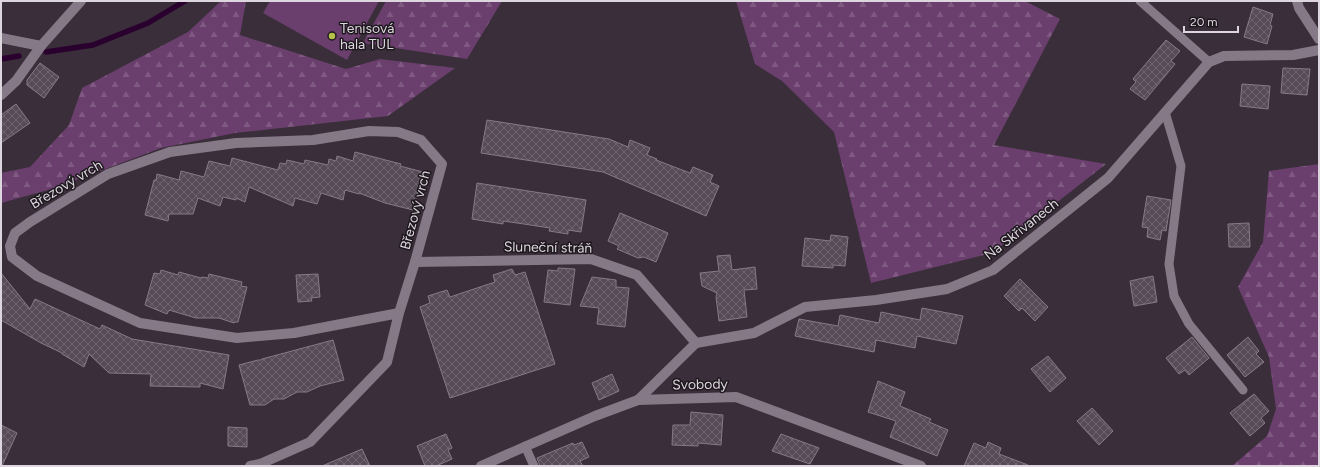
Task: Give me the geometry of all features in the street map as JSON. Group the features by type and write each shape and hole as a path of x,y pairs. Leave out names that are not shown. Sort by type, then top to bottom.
{"street":[{"path":"1,95 16,81 41,46 81,1"},
{"path":"1296,1 1319,39"},
{"path":"1,38 41,46"},
{"path":"1209,62 1224,56 1293,55 1319,50"},
{"name":"Na Skřivanech","path":"696,343 754,333 805,307 876,300 947,289 993,270 1108,178 1209,62"},
{"name":"Březový vrch","path":"250,466 260,464 310,442 387,362 399,313 415,262 442,164 421,140 398,132 369,131 313,140 236,143 170,152 108,174 30,222 15,233 10,246 12,257 37,276 140,323 237,338 294,333 399,313"},
{"name":"Sluneční stráň","path":"415,262 591,259 637,276 696,343"},
{"path":"638,400 696,343"},
{"name":"Svobody","path":"481,466 527,450 595,416 638,400 736,397 900,463 920,466"}],"lane":[{"path":"1140,1 1209,62"},
{"path":"1165,112 1180,166 1169,264 1174,296 1189,324 1243,390"},
{"path":"527,450 530,465"}],"green space":[{"path":"221,1 246,1 240,35 346,69 380,59 455,68 388,116 235,133 161,148 55,188 1,203 1,173 30,167 69,125 82,88 188,32"},
{"name":"Tenisová hala TUL","path":"270,1 379,1 347,60 263,13"},
{"path":"386,1 502,1 467,59 363,43"},
{"path":"736,1 1025,1 1060,19 994,145 1106,164 992,253 871,283 834,132 782,81 755,64"},
{"path":"1319,164 1319,466 1232,466 1267,436 1276,409 1269,357 1238,287 1263,242 1269,171"}],"building":[{"path":"1253,7 1273,14 1270,25 1272,26 1267,44 1244,37"},
{"path":"1166,40 1180,51 1171,61 1175,64 1145,100 1130,89 1136,82 1133,79"},
{"path":"40,63 59,77 44,98 27,85 27,80"},
{"path":"1283,68 1310,69 1307,95 1281,93"},
{"path":"1242,84 1270,86 1268,109 1240,106"},
{"path":"16,104 30,123 1,143 1,115"},
{"path":"487,120 609,139 628,147 630,140 650,148 647,155 657,159 656,160 690,173 693,167 713,175 710,182 719,186 706,216 603,172 481,153"},
{"path":"355,152 401,164 400,166 423,172 413,210 345,190 343,200 321,193 317,204 295,198 293,206 249,187 245,202 236,198 236,200 223,197 220,206 198,198 193,214 169,214 168,221 145,215 157,174 179,180 181,171 204,177 209,161 230,166 232,158 278,170 280,163 286,164 287,160 304,164 305,160 328,165 329,159 336,161 337,156 353,161"},
{"path":"477,183 586,200 581,232 568,230 568,234 549,231 550,228 503,221 503,224 472,219"},
{"path":"1147,196 1171,200 1166,231 1162,230 1160,240 1147,237 1148,228 1142,227"},
{"path":"620,213 668,233 656,262 644,257 638,258 617,249 619,246 608,241"},
{"path":"1249,223 1250,247 1229,247 1228,224"},
{"path":"831,235 848,237 845,266 833,265 833,268 802,266 805,238 830,241"},
{"path":"730,255 732,270 755,267 757,289 744,290 747,317 719,321 716,297 717,293 702,286 700,273 719,271 717,256"},
{"path":"558,268 575,269 570,305 544,302 548,270 558,271"},
{"path":"512,269 515,275 525,272 555,364 450,398 420,307 430,303 428,296 447,290 450,297 495,282 493,275"},
{"path":"161,270 178,275 179,272 201,278 208,278 209,274 242,282 241,286 247,287 238,322 234,323 219,318 196,318 169,310 167,314 145,305 154,273 160,274"},
{"path":"1,273 30,309 35,299 100,329 102,325 132,339 229,355 223,389 200,383 200,387 150,386 151,374 109,373 89,354 84,367 62,353 1,320"},
{"path":"318,274 320,297 311,298 312,301 298,302 296,275"},
{"path":"1153,276 1157,302 1134,306 1130,281"},
{"path":"592,277 616,280 616,287 629,288 625,327 597,324 599,308 580,306"},
{"path":"1020,279 1048,307 1035,321 1022,308 1019,311 1004,296"},
{"path":"922,308 963,316 956,344 917,336 915,348 876,340 874,352 795,336 799,319 838,326 840,315 879,323 881,312 920,320"},
{"path":"1192,337 1209,358 1189,375 1185,370 1179,374 1166,358"},
{"path":"1248,337 1259,351 1256,354 1264,362 1245,377 1227,355"},
{"path":"333,340 344,380 320,386 307,392 297,392 284,399 274,399 265,405 250,405 239,365"},
{"path":"1048,356 1066,378 1050,392 1031,369"},
{"path":"612,374 619,391 599,400 592,383"},
{"path":"878,381 905,392 900,406 931,419 929,422 948,430 937,456 890,437 896,421 868,412"},
{"path":"1254,394 1269,411 1261,418 1265,423 1250,436 1230,413"},
{"path":"1092,408 1113,431 1099,445 1077,421"},
{"path":"691,412 723,415 721,445 698,443 698,446 672,445 673,425 690,425"},
{"path":"1,425 17,433 2,466 1,466"},
{"path":"228,427 247,428 247,447 228,446"},
{"path":"446,434 452,448 448,450 452,459 436,466 425,466 417,446"},
{"path":"781,434 819,448 810,464 772,451"},
{"path":"582,442 589,457 580,461 583,466 540,466 537,458 573,443 574,445"},
{"path":"988,442 1001,448 999,454 1028,466 964,466 974,443 986,448"},
{"path":"362,449 370,466 322,466"}],"waterway":[{"path":"46,52 93,45 148,23 185,1"},
{"path":"1,59 19,56"}],"place":[{"name":"Tenisová hala TUL","path":"332,36"}]}
